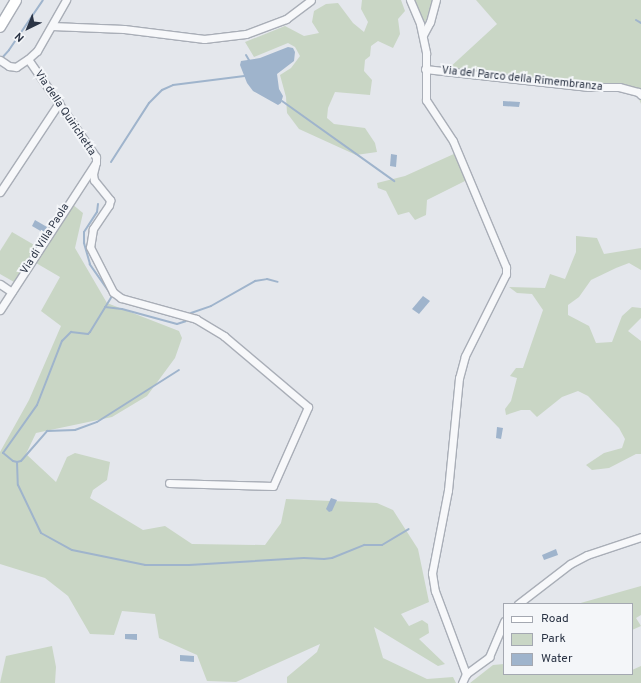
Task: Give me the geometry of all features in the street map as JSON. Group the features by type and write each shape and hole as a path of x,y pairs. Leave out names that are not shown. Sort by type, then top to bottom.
{"main road":[{"path":"0,20 14,4"},
{"path":"0,26 14,4"}],"street":[{"path":"0,60 9,66 16,67 37,51 66,0"},
{"path":"52,26 124,29 204,40 246,34 286,19 311,0"},
{"name":"Via del Parco della Rimembranza","path":"410,0 423,36 426,53 426,100 453,141 506,267 506,274 465,356 459,378 448,490 432,573 435,591 466,674"},
{"path":"423,36 430,22 436,0"},
{"name":"Via della Quirichetta","path":"28,59 96,157 96,162 79,186"},
{"name":"Via del Parco della Rimembranza","path":"425,69 589,87 619,87 638,92 641,95"},
{"path":"0,192 59,103"},
{"path":"96,162 93,174 94,180 110,200 109,206 92,229 90,247 113,292 121,298 196,319 224,336 308,407 273,486 169,483"},
{"name":"Via di Villa Paola","path":"0,310 79,186"},
{"path":"0,284 12,292"},
{"path":"519,603 570,564 587,555 641,537"},
{"path":"462,683 466,674 489,657 503,623"}],"green space":[{"path":"362,0 401,0 405,11 398,19 400,34 393,48 378,41 371,46 370,56 365,60 364,71 372,80 370,95 335,92 328,108 327,118 334,124 365,128 375,143 377,152 356,155 299,129 287,113 286,97 280,75 291,68 300,56 295,47 288,43 254,57 245,42 285,26 304,36 319,33 312,22 314,11 326,4 338,3 353,23 364,32 368,22 361,9"},
{"path":"412,0 432,0 426,21 421,20"},
{"path":"476,0 641,0 641,104 637,94 624,90 447,70 497,24"},
{"path":"456,153 467,180 427,200 426,215 415,220 409,212 398,215 386,191 378,188 377,183 405,176"},
{"path":"72,204 83,213 75,248 107,303 179,331 182,338 175,358 147,396 112,417 36,433 26,454 56,482 67,457 75,453 110,462 107,480 93,490 90,498 143,530 165,526 192,544 265,545 281,523 286,499 377,503 393,510 418,549 429,602 401,614 409,626 422,620 428,624 429,633 419,639 445,664 438,666 374,627 383,658 427,679 453,677 456,683 287,683 287,677 317,652 320,644 236,682 207,681 197,655 159,638 155,614 122,611 114,635 90,634 68,596 45,578 0,564 0,452 29,400 61,326 41,311 60,277 36,263"},
{"path":"12,232 36,246 14,282 0,274 0,251"},
{"path":"576,236 597,238 604,254 641,248 641,270 629,263 616,268 591,280 579,297 568,305 568,315 589,326 596,343 612,342 622,316 632,307 641,308 641,318 628,331 641,341 641,454 636,454 609,468 592,470 586,465 604,453 622,448 625,439 619,428 588,396 578,391 562,397 537,417 530,410 521,410 506,415 505,409 511,401 517,378 510,376 516,368 523,368 543,310 532,294 517,293 509,287 545,288 550,274 565,279 576,252"},
{"path":"641,586 641,615 636,618 641,626 633,630 633,603 581,603"},
{"path":"52,646 56,667 55,683 0,683 6,656"},
{"path":"503,664 503,675 633,675 633,670 641,666 641,683 470,683 493,665"}],"water":[{"path":"288,47 293,48 295,52 294,61 277,74 279,89 283,96 281,103 278,105 253,91 247,83 240,65 241,61 260,58"},
{"path":"503,101 520,102 519,107 503,106"},
{"path":"391,154 397,155 396,167 390,166"},
{"path":"35,220 47,227 44,233 32,226"},
{"path":"423,296 430,301 419,314 412,309"},
{"path":"497,427 503,428 501,439 496,438"},
{"path":"331,498 337,500 332,511 329,512 326,509"},
{"path":"556,549 558,555 544,560 542,555"},
{"path":"125,634 137,634 137,640 125,639"},
{"path":"180,655 194,656 194,662 180,661"}],"waterway":[{"path":"1,59 9,50 43,0"},
{"path":"636,20 641,23"},
{"path":"246,55 249,60"},
{"path":"111,162 149,103 162,90 173,85 244,76"},
{"path":"282,101 394,181"},
{"path":"17,462 13,461 3,453 37,405 62,341 71,332 88,334 112,296 90,264 84,243 84,232 97,212 98,204"},
{"path":"191,313 211,306 255,281 267,279 278,282"},
{"path":"105,307 122,309 177,324 186,321"},
{"path":"17,462 21,461 47,431 75,430 97,422 179,370"},
{"path":"17,462 18,485 41,533 72,550 145,565 189,565 304,558 332,558 364,545 382,545 409,529"}]}
